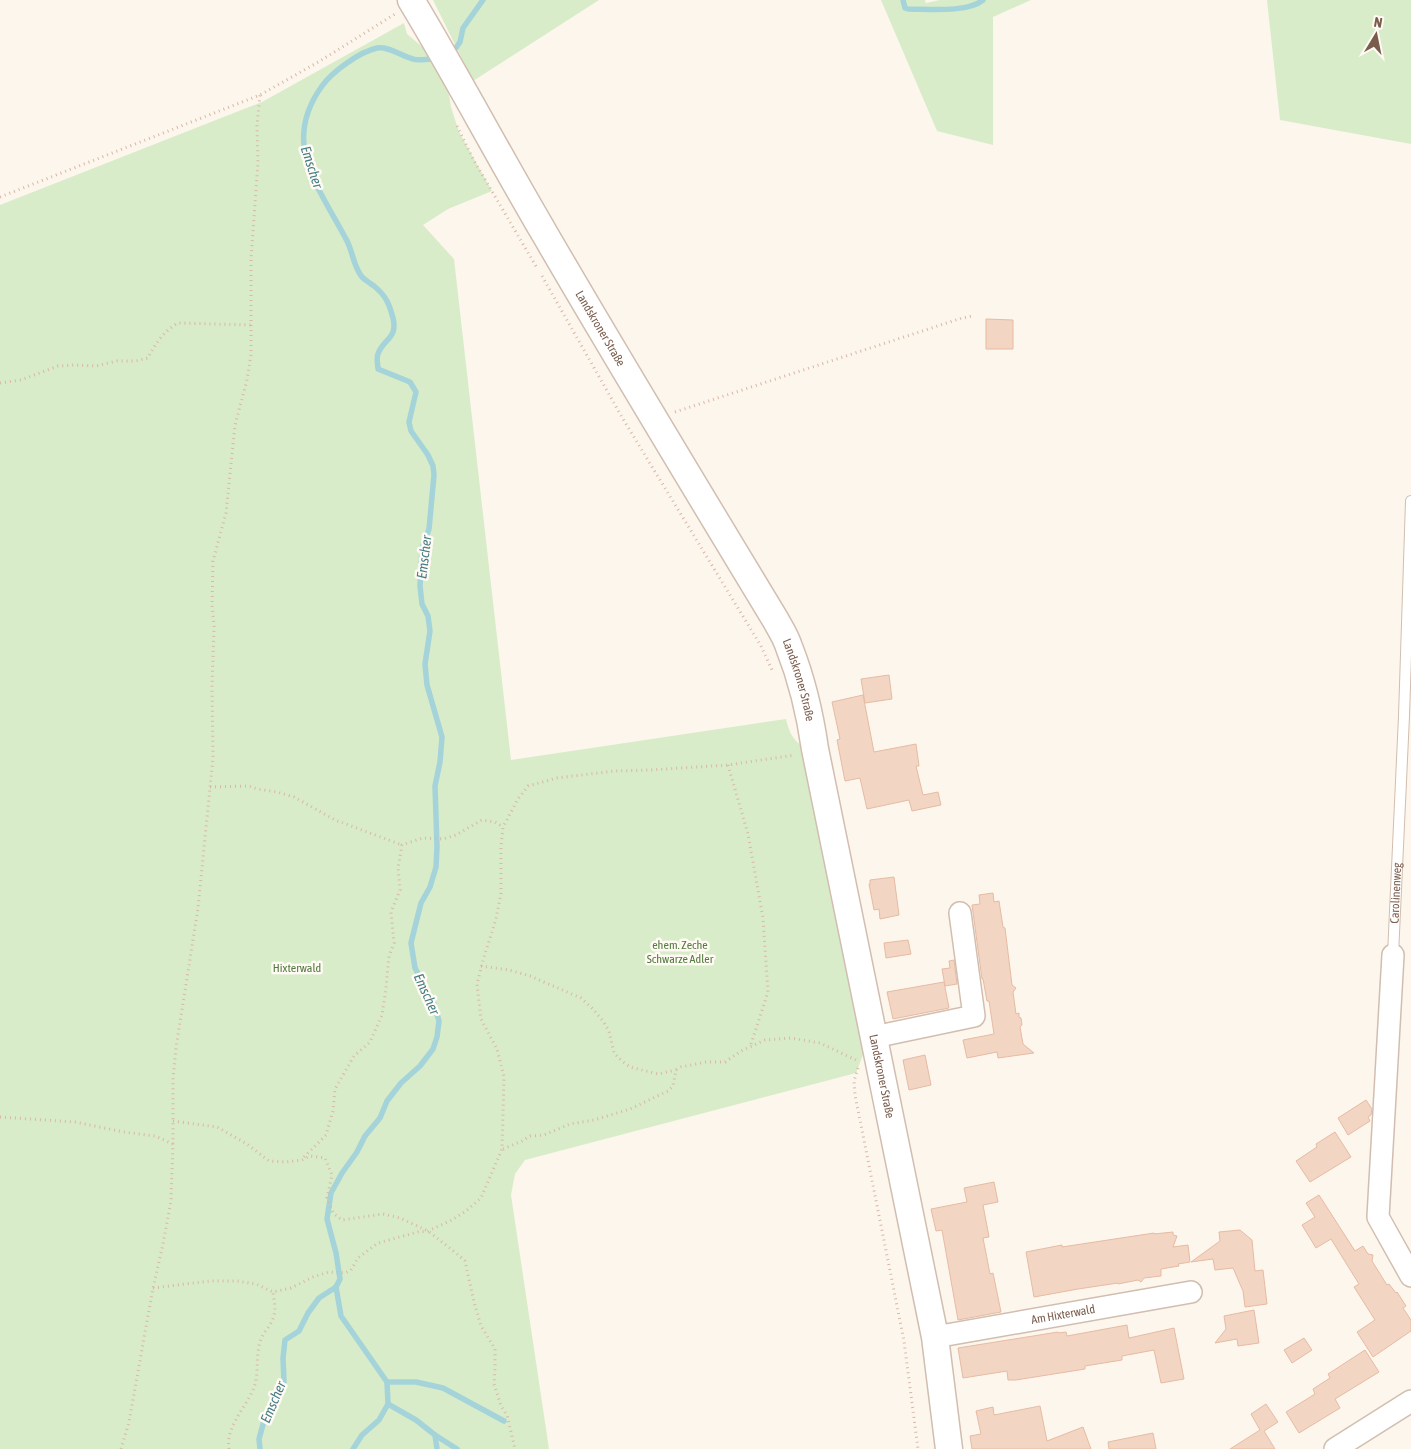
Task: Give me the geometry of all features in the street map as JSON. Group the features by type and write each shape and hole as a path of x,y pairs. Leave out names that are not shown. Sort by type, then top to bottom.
{"street":[{"name":"Landskroner Straße","path":"412,1 545,235 789,645 806,701 871,1052 935,1337 949,1449"},
{"path":"871,1052 974,1016 960,913"},
{"name":"Carolinenweg","path":"1393,955 1378,1217 1411,1276"},
{"name":"Am Hixterwald","path":"935,1337 1191,1292"},
{"path":"1335,1449 1411,1401"}],"lane":[{"name":"Carolinenweg","path":"1393,955 1404,716 1411,501"}],"path":[{"path":"0,197 260,95 378,26 412,1"},
{"path":"121,1449 129,1422 171,1201 173,1078 198,908 213,758 213,561 226,513 235,425 247,380 251,355 251,259 258,163 257,125 260,95"},
{"path":"456,124 473,159 614,404 761,646 773,672"},
{"path":"654,419 972,316"},
{"path":"0,383 21,380 58,366 96,366 117,361 136,361 148,358 155,345 178,323 251,325"},
{"path":"153,1288 210,1281 237,1281 256,1284 273,1292 291,1288 312,1277 329,1272 344,1273 350,1270 358,1258 378,1243 428,1231 452,1220 481,1198 502,1149 504,1077 496,1048 481,1020 478,984 496,919 501,893 503,827 518,799 528,786 557,778 614,770 650,770 728,765 804,754 815,749"},
{"path":"728,765 748,834 764,918 768,992 750,1047"},
{"path":"210,787 249,786 294,797 335,820 402,845 424,838 442,839 456,835 482,820 495,822 503,827"},
{"path":"302,1160 326,1135 334,1111 335,1089 354,1056 370,1042 382,1015 389,956 394,943 391,912 400,890 398,868 402,845"},
{"path":"482,966 509,970 530,976 581,998 594,1009 610,1031 614,1053 622,1061 630,1067 658,1074 706,1062 724,1062 741,1051 766,1040 791,1038 820,1043 854,1060 871,1052"},
{"path":"871,1052 854,1081 855,1095 904,1341 918,1449"},
{"path":"502,1149 522,1142 530,1136 544,1135 570,1124 594,1120 630,1109 668,1091 673,1086 676,1070"},
{"path":"0,1117 75,1122 154,1136 173,1144"},
{"path":"173,1121 217,1127 248,1144 269,1161 302,1160 310,1156 326,1158 332,1175 327,1198 333,1213 342,1220 383,1214 400,1218 428,1231 465,1261 480,1326 494,1349 494,1384 501,1406 507,1415 515,1449"},
{"path":"229,1449 229,1437 244,1404 253,1392 257,1379 257,1352 260,1341 265,1329 272,1323 275,1313 273,1292"}],"green space":[{"path":"433,0 599,0 473,81"},
{"path":"881,0 925,0 926,3 940,0 1031,0 993,17 993,145 937,131"},
{"path":"1267,0 1411,0 1411,144 1280,120"},
{"name":"Hixterwald","path":"404,23 407,34 426,50 448,89 451,107 459,132 492,191 448,209 423,225 454,259 511,760 786,719 791,734 802,746 864,1052 856,1073 525,1160 515,1174 511,1195 549,1449 0,1449 0,205 262,102"}],"building":[{"path":"986,319 1013,320 1013,349 986,349"},
{"path":"889,675 892,699 865,703 861,679"},
{"path":"863,695 874,752 916,744 919,766 916,766 923,795 938,792 941,805 912,811 909,800 867,809 860,778 845,781 837,740 840,739 832,702"},
{"path":"894,877 899,915 880,919 879,909 874,910 869,884 870,880"},
{"path":"993,893 994,902 999,901 1003,927 1005,928 1012,985 1016,988 1013,992 1016,1014 1019,1013 1021,1018 1022,1025 1020,1027 1023,1044 1034,1053 998,1058 997,1052 967,1058 963,1040 994,1034 989,1001 987,1001 982,979 972,905 980,904 979,895"},
{"path":"908,940 911,954 886,958 884,943"},
{"path":"954,960 957,984 945,986 942,969 950,968 949,961"},
{"path":"944,982 949,1008 893,1019 887,992"},
{"path":"925,1055 931,1085 909,1090 903,1060"},
{"path":"1366,1100 1372,1109 1371,1115 1368,1117 1370,1121 1348,1135 1338,1118"},
{"path":"1335,1132 1351,1157 1310,1182 1296,1161 1317,1147 1316,1144"},
{"path":"994,1182 998,1202 983,1205 989,1237 983,1238 990,1274 993,1273 1001,1312 958,1320 942,1230 936,1231 931,1209 967,1202 964,1188"},
{"path":"1319,1195 1355,1251 1363,1246 1368,1254 1373,1255 1372,1261 1387,1285 1389,1284 1397,1292 1406,1306 1403,1308 1411,1320 1411,1331 1373,1357 1357,1332 1375,1320 1354,1287 1359,1284 1331,1239 1316,1248 1302,1225 1315,1217 1306,1203"},
{"path":"1240,1230 1252,1240 1255,1271 1263,1270 1267,1304 1245,1307 1243,1291 1233,1268 1215,1270 1213,1259 1191,1262 1220,1241 1219,1232"},
{"path":"1173,1232 1173,1235 1177,1236 1173,1247 1188,1245 1190,1262 1161,1269 1161,1276 1144,1278 1141,1282 1138,1280 1034,1297 1026,1252 1062,1245 1062,1247 1154,1233"},
{"path":"1254,1310 1259,1343 1238,1346 1237,1339 1215,1343 1226,1329 1224,1316"},
{"path":"1127,1325 1129,1338 1174,1328 1184,1379 1161,1383 1154,1350 1122,1356 1122,1360 1085,1366 1085,1369 1016,1380 1008,1380 1007,1371 963,1378 958,1348 1058,1332 1066,1332 1067,1336"},
{"path":"1304,1338 1312,1350 1292,1363 1284,1350"},
{"path":"1365,1350 1379,1372 1335,1399 1340,1408 1299,1433 1286,1412 1315,1394 1313,1389 1330,1378 1328,1374"},
{"path":"1266,1404 1278,1422 1264,1431 1275,1449 1230,1449 1260,1430 1251,1414"},
{"path":"1040,1406 1047,1441 1083,1427 1091,1449 972,1449 970,1436 981,1434 976,1411 993,1407 994,1415"},
{"path":"1153,1433 1156,1449 1109,1449 1108,1442"}],"waterway":[{"name":"Emscher","path":"455,49 460,42 463,28 483,0"},
{"name":"Emscher","path":"903,0 905,8 908,9 937,10 958,9 983,0"},
{"name":"Emscher","path":"353,1449 362,1435 379,1420 388,1404 387,1382 341,1316 336,1287 340,1279 336,1253 327,1219 331,1193 365,1136 380,1118 387,1101 401,1083 420,1066 433,1049 439,1021 434,1004 415,968 411,943 421,903 430,887 436,867 437,847 435,786 440,762 442,737 427,685 425,664 430,631 428,616 422,604 420,586 422,548 429,529 434,475 433,466 428,455 411,431 409,422 416,392 410,382 378,369 378,354 392,335 394,325 390,308 381,293 359,273 348,244 315,183 308,165 304,146 304,127 310,107 322,86 339,69 354,58 370,50 382,48 415,60 431,59"},
{"name":"Emscher","path":"260,1449 259,1439 265,1417 284,1382 283,1358 285,1340 299,1331 308,1313 319,1298 336,1287"},
{"path":"387,1382 416,1382 443,1388 504,1421"},
{"path":"388,1404 416,1420 435,1435 437,1449"},
{"path":"435,1435 457,1449"}],"park label":[{"name":"ehem. Zeche Schwarze Adler","path":"680,952"}]}
